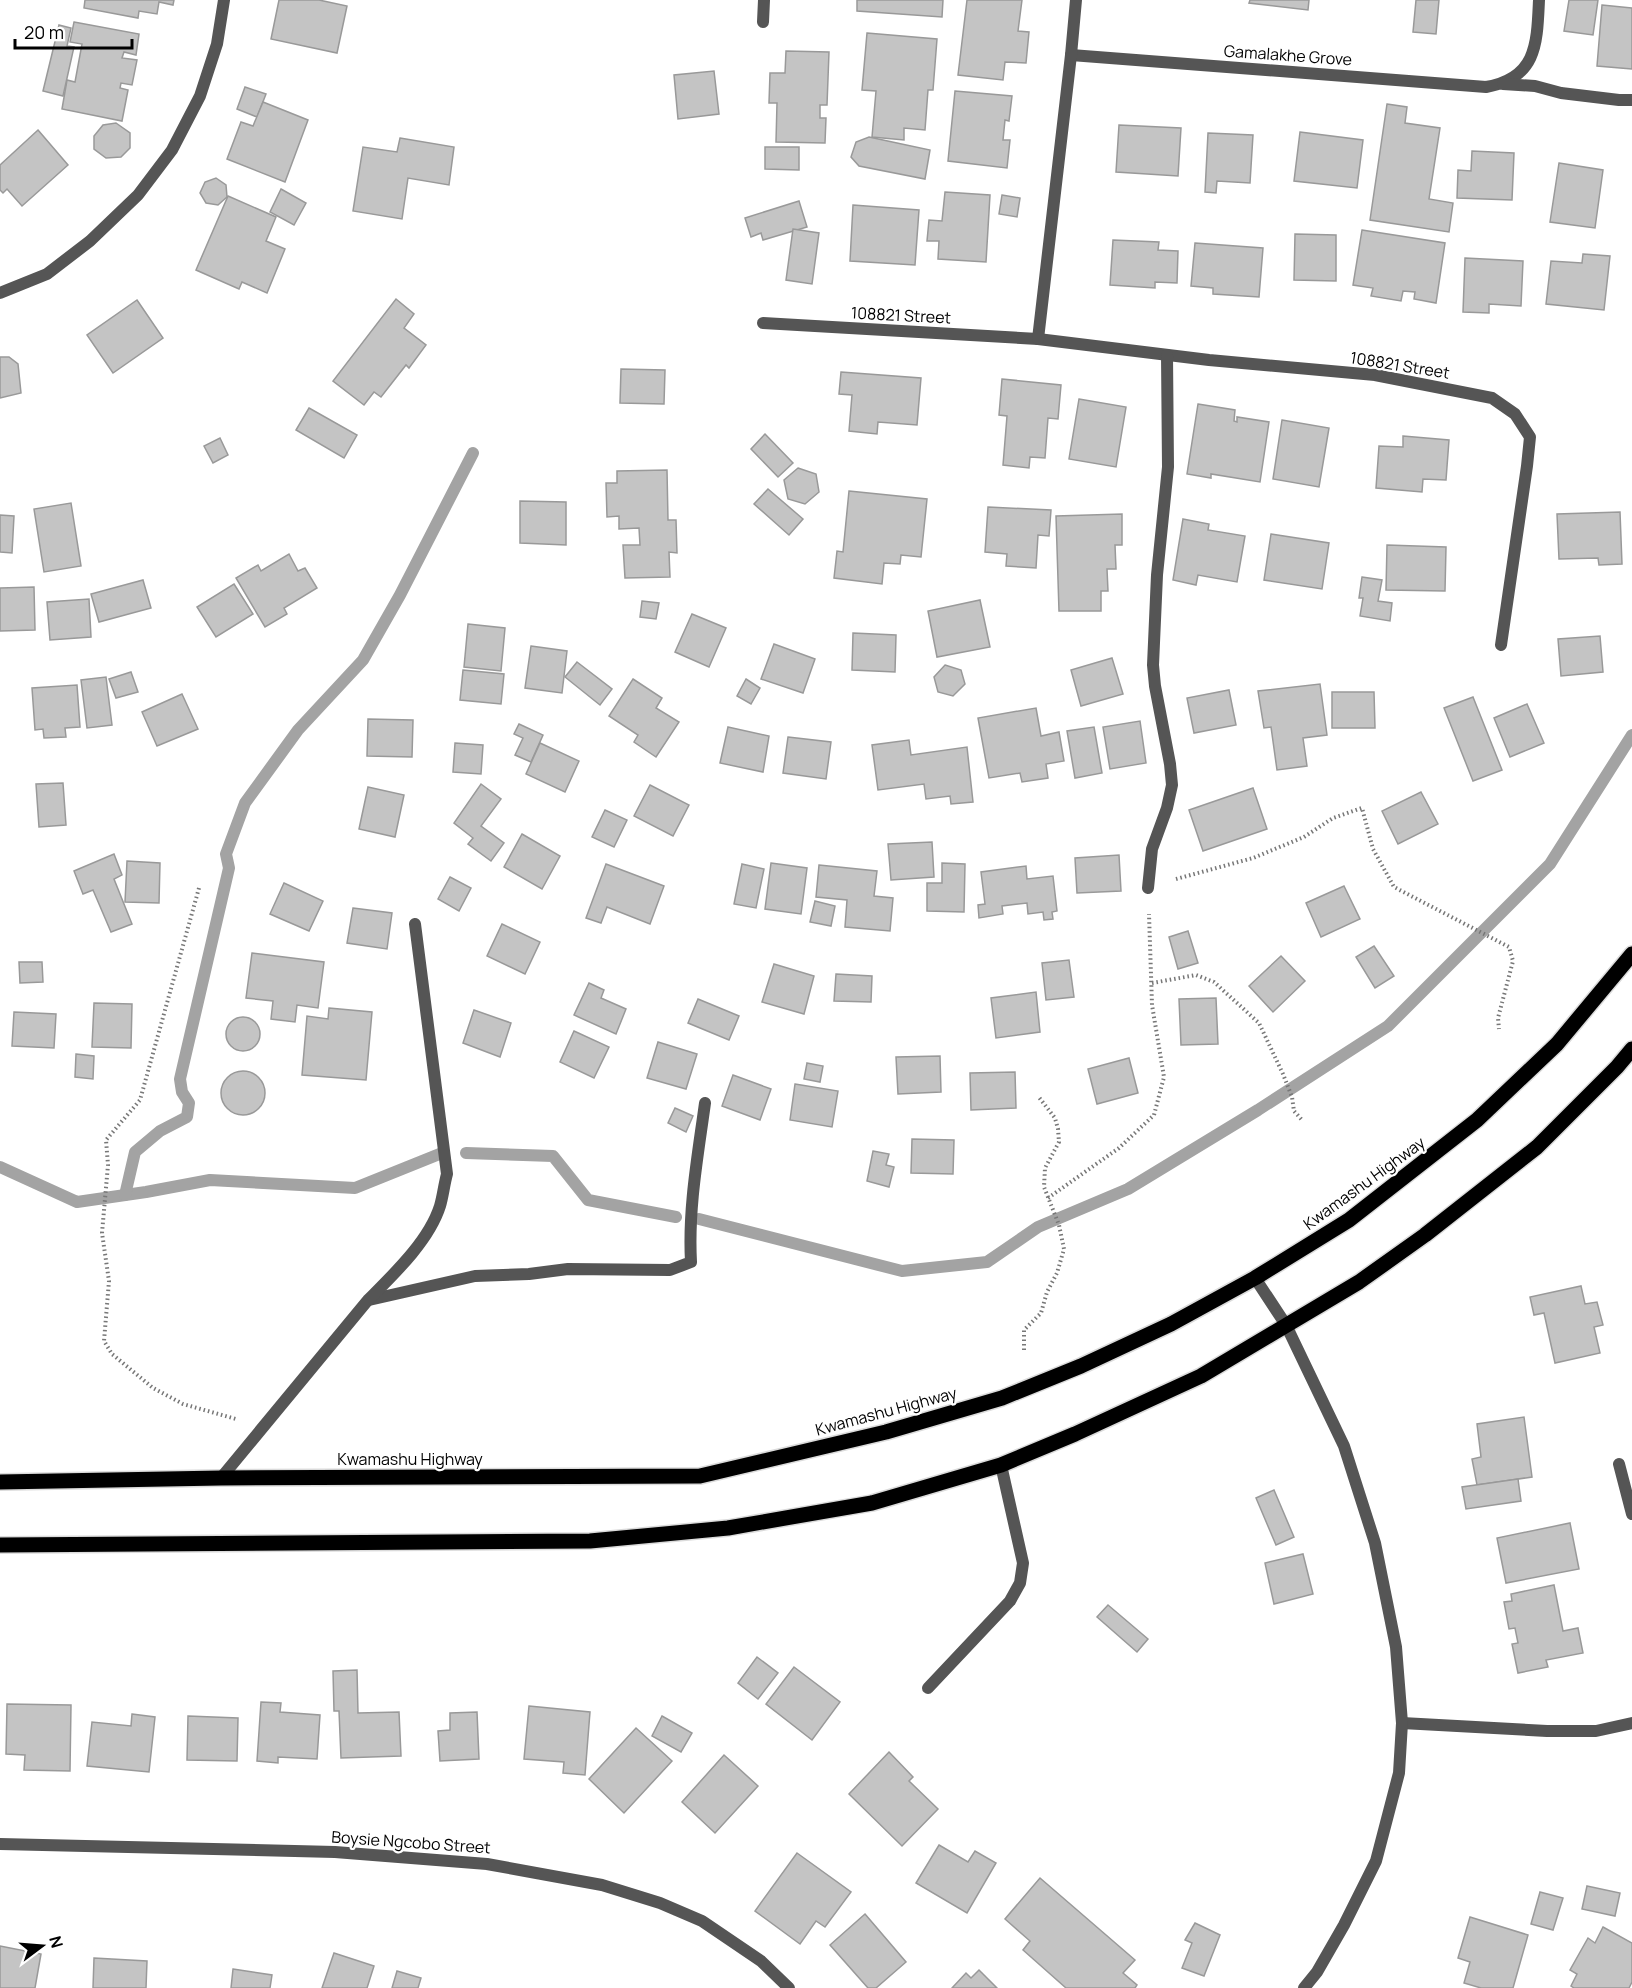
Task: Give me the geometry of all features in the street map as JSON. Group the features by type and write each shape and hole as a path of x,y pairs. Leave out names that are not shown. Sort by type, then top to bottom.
{"main road":[{"name":"Kwamashu Highway","path":"0,1482 221,1478 700,1476 886,1432 1002,1398 1081,1366 1171,1324 1255,1278 1348,1220 1477,1119 1557,1044 1632,954"},
{"path":"0,1545 590,1541 728,1528 872,1503 1001,1466 1202,1376 1359,1282 1537,1147 1632,1049"}],"street":[{"path":"0,293 47,274 90,241 138,195 172,150 200,96 217,44 224,0"},
{"path":"763,22 764,0"},
{"path":"1038,339 1076,0"},
{"path":"1502,84 1516,77 1525,68 1533,52 1538,27 1539,0"},
{"name":"Gamalakhe Grove","path":"1071,55 1486,87 1502,84 1535,86 1561,93 1632,100"},
{"name":"108821 Street","path":"763,323 1038,339 1167,355 1375,375 1492,398 1515,414 1530,437 1501,645"},
{"path":"1148,888 1152,849 1167,808 1172,785 1153,665 1157,575 1168,467 1167,355"},
{"path":"221,1478 368,1300 424,1238 440,1208 447,1174 415,924"},
{"path":"368,1300 475,1276 529,1274 568,1269 670,1269 691,1262 692,1199 705,1103"},
{"path":"1255,1278 1286,1325 1344,1446 1375,1543 1396,1647 1402,1723 1399,1773 1376,1861 1344,1925 1317,1972 1304,1988"},
{"path":"1619,1464 1632,1514"},
{"path":"928,1688 1010,1601 1020,1583 1023,1563 1001,1466"},
{"path":"1402,1723 1547,1731 1596,1731 1632,1723"},
{"name":"Boysie Ngcobo Street","path":"0,1844 335,1852 487,1863 603,1886 660,1903 702,1921 761,1961 789,1988"}],"path":[{"path":"1048,1198 1119,1148 1154,1115 1164,1077 1152,1005 1148,888 1253,858 1304,837 1333,818 1362,808 1373,849 1394,887 1509,947 1513,961 1498,1018 1499,1029"},
{"path":"199,888 140,1100 106,1140 108,1164 102,1233 109,1281 104,1341 112,1354 153,1388 183,1404 234,1419 269,1420"},
{"path":"1152,983 1196,975 1214,982 1259,1023 1283,1074 1292,1097 1294,1111 1302,1120"},
{"path":"1024,1350 1024,1330 1041,1313 1047,1292 1058,1273 1064,1249 1059,1225 1044,1188 1045,1168 1059,1142 1058,1129 1055,1118 1038,1096"}],"building":[{"path":"85,0 174,0 173,5 159,2 157,14 139,11 138,18 84,8"},
{"path":"279,0 319,0 347,6 337,53 271,39"},
{"path":"857,0 943,0 942,17 857,11"},
{"path":"967,0 1022,0 1018,31 1029,32 1026,63 1005,62 1003,80 958,75"},
{"path":"1250,0 1309,0 1308,10 1249,3"},
{"path":"1416,0 1439,0 1436,34 1413,32"},
{"path":"1569,0 1598,0 1593,35 1564,31"},
{"path":"1602,5 1632,8 1632,69 1597,66"},
{"path":"74,22 139,34 136,55 124,52 122,58 137,60 132,85 121,83 120,88 128,90 122,121 62,109 67,80 75,82 82,44 70,42"},
{"path":"59,25 71,28 67,46 74,47 63,96 43,91"},
{"path":"867,33 937,39 933,90 928,90 925,130 904,128 904,140 872,137 876,91 862,90"},
{"path":"786,51 829,52 827,105 820,105 820,118 826,118 825,143 776,142 777,103 769,103 770,73 785,73"},
{"path":"714,71 719,114 678,119 674,75"},
{"path":"245,87 266,94 257,117 237,109"},
{"path":"955,91 1012,96 1009,121 1005,120 1003,140 1010,140 1007,168 948,161"},
{"path":"263,102 308,120 285,182 227,159 241,122 253,126"},
{"path":"1387,104 1407,107 1405,123 1440,128 1429,199 1453,203 1449,232 1370,220"},
{"path":"116,123 130,133 130,148 121,157 106,158 94,149 94,136 103,125"},
{"path":"1119,125 1181,128 1178,176 1116,172"},
{"path":"38,130 68,165 22,206 7,189 3,193 0,190 0,165"},
{"path":"1300,132 1363,140 1357,188 1294,181"},
{"path":"1208,133 1253,135 1250,183 1217,181 1216,193 1205,192"},
{"path":"869,137 930,150 925,179 859,166 851,157 856,142"},
{"path":"400,138 454,147 449,185 408,178 402,219 353,211 363,147 397,152"},
{"path":"765,147 799,147 799,170 765,169"},
{"path":"1472,151 1514,153 1512,200 1457,198 1458,170 1471,171"},
{"path":"1559,163 1603,170 1595,228 1550,222"},
{"path":"216,178 226,185 227,197 218,205 206,203 200,193 205,182"},
{"path":"281,189 306,203 294,225 270,212"},
{"path":"945,192 990,195 986,262 938,259 939,241 927,241 929,220 942,221"},
{"path":"1002,195 1020,198 1017,217 999,214"},
{"path":"228,196 276,217 266,241 285,249 267,293 242,282 239,289 196,270"},
{"path":"799,201 807,227 763,240 761,233 751,237 745,218"},
{"path":"853,205 919,210 915,265 850,261"},
{"path":"793,229 819,233 812,284 786,280"},
{"path":"1362,230 1445,243 1436,303 1414,299 1415,292 1403,291 1401,301 1371,296 1373,288 1353,285"},
{"path":"1295,234 1336,235 1336,281 1294,280"},
{"path":"1113,240 1159,242 1158,250 1178,251 1177,283 1155,282 1155,288 1110,285"},
{"path":"1195,243 1263,248 1259,297 1213,294 1213,288 1191,286"},
{"path":"1583,254 1610,256 1604,310 1546,304 1551,261 1582,263"},
{"path":"1465,258 1523,261 1521,306 1489,304 1489,313 1463,312"},
{"path":"396,299 414,314 404,328 426,345 409,368 406,365 381,397 374,392 364,405 333,381"},
{"path":"137,300 163,338 113,373 87,335"},
{"path":"0,357 9,357 18,364 21,393 0,398"},
{"path":"621,369 665,370 664,404 620,403"},
{"path":"841,372 921,378 917,425 878,422 877,434 849,431 852,395 839,394"},
{"path":"1002,379 1061,385 1058,419 1048,418 1045,458 1030,457 1029,468 1003,465 1007,416 999,415"},
{"path":"1079,399 1126,407 1116,467 1069,459"},
{"path":"1198,404 1235,410 1234,421 1237,422 1237,417 1269,422 1260,482 1211,474 1211,478 1187,474"},
{"path":"309,408 357,435 344,458 296,430"},
{"path":"1282,420 1329,428 1319,487 1273,479"},
{"path":"765,434 793,463 778,477 751,449"},
{"path":"1403,436 1449,440 1446,480 1423,479 1422,492 1376,488 1379,446 1403,447"},
{"path":"220,438 228,455 213,463 204,446"},
{"path":"798,468 816,474 819,492 805,504 788,499 784,480"},
{"path":"667,470 668,520 676,520 677,553 669,552 670,577 625,578 623,545 640,545 639,528 619,529 619,516 607,517 606,483 617,483 617,471"},
{"path":"768,489 803,519 789,535 754,504"},
{"path":"849,491 927,499 921,557 901,555 900,564 884,563 882,584 834,578 837,551 843,552"},
{"path":"520,501 566,502 566,545 520,543"},
{"path":"71,503 81,566 44,572 34,509"},
{"path":"988,507 1051,510 1049,536 1038,535 1036,568 1006,566 1007,554 985,552"},
{"path":"1620,512 1622,564 1599,565 1598,558 1559,559 1557,514"},
{"path":"1122,514 1122,545 1115,545 1116,569 1107,569 1108,591 1101,591 1101,611 1059,611 1056,516"},
{"path":"0,515 14,516 12,553 0,552"},
{"path":"1183,519 1209,524 1208,530 1245,536 1237,582 1198,575 1196,585 1173,580"},
{"path":"1271,534 1329,543 1322,589 1264,580"},
{"path":"1387,545 1446,547 1445,591 1386,590"},
{"path":"289,554 298,571 305,568 317,588 284,608 287,614 265,627 236,578 258,565 261,571"},
{"path":"1362,577 1382,580 1378,601 1392,603 1390,621 1360,616 1363,598 1359,598"},
{"path":"143,580 151,608 99,622 91,594"},
{"path":"234,584 253,614 216,637 197,607"},
{"path":"34,587 35,630 0,631 0,588"},
{"path":"89,599 91,637 50,640 47,602"},
{"path":"980,600 990,647 937,657 928,611"},
{"path":"642,601 659,603 656,619 640,617"},
{"path":"692,614 726,628 709,667 675,652"},
{"path":"468,624 505,628 501,671 464,667"},
{"path":"853,633 896,635 895,672 852,670"},
{"path":"1600,636 1603,672 1561,676 1558,639"},
{"path":"774,644 815,659 803,693 761,679"},
{"path":"531,646 567,651 562,693 525,688"},
{"path":"1112,658 1123,694 1081,706 1071,670"},
{"path":"577,662 612,689 600,705 565,677"},
{"path":"945,665 961,670 965,684 953,696 938,692 934,677"},
{"path":"463,670 504,674 501,704 460,700"},
{"path":"131,672 138,692 116,698 109,679"},
{"path":"106,677 112,725 87,728 81,680"},
{"path":"633,679 662,698 656,708 679,722 656,757 634,742 638,735 609,716"},
{"path":"746,679 760,688 751,704 737,696"},
{"path":"1320,684 1327,735 1303,738 1307,766 1277,770 1271,727 1264,728 1258,691"},
{"path":"77,685 80,727 65,728 66,737 44,738 43,729 35,730 32,688"},
{"path":"1229,690 1236,725 1194,733 1187,698"},
{"path":"1332,692 1374,692 1375,728 1332,728"},
{"path":"182,694 198,729 157,746 142,712"},
{"path":"1473,697 1502,770 1473,781 1444,708"},
{"path":"1527,704 1544,743 1510,757 1494,718"},
{"path":"1036,708 1041,736 1059,732 1064,761 1046,764 1048,778 1022,782 1020,773 989,778 978,718"},
{"path":"368,719 413,720 412,757 367,756"},
{"path":"1140,721 1146,763 1110,769 1103,727"},
{"path":"519,724 543,735 531,762 515,755 523,738 514,734"},
{"path":"728,727 769,736 763,772 720,763"},
{"path":"1094,727 1102,773 1075,778 1067,731"},
{"path":"788,737 831,742 826,779 783,773"},
{"path":"909,740 911,755 967,747 973,802 951,804 950,796 926,799 924,784 878,790 872,745"},
{"path":"455,743 483,745 481,774 453,772"},
{"path":"540,743 579,761 565,792 526,774"},
{"path":"63,783 66,825 39,827 36,784"},
{"path":"481,784 501,799 481,826 504,843 491,861 468,844 473,838 454,823"},
{"path":"650,785 689,805 673,836 634,816"},
{"path":"368,787 404,795 395,837 359,829"},
{"path":"1253,788 1267,829 1203,851 1189,810"},
{"path":"1421,792 1438,824 1398,844 1382,811"},
{"path":"605,810 627,820 614,847 592,837"},
{"path":"522,834 560,856 542,889 504,867"},
{"path":"932,842 934,877 891,880 888,844"},
{"path":"114,854 122,875 114,879 132,924 111,932 93,890 83,894 74,871"},
{"path":"1119,855 1121,891 1077,893 1075,858"},
{"path":"127,861 160,863 159,903 125,902"},
{"path":"771,863 807,868 801,914 765,909"},
{"path":"942,863 965,864 964,912 927,911 927,883 942,883"},
{"path":"606,864 664,886 650,924 607,907 601,923 586,918"},
{"path":"742,864 764,869 756,908 734,904"},
{"path":"819,865 877,871 874,896 893,898 890,931 845,927 847,900 816,897"},
{"path":"1026,866 1027,879 1053,876 1057,911 1052,912 1053,919 1044,920 1043,912 1028,914 1027,903 1002,906 1003,914 979,918 978,905 985,904 981,872"},
{"path":"450,877 471,888 459,911 438,899"},
{"path":"284,883 323,901 309,931 270,914"},
{"path":"1344,886 1360,919 1321,937 1306,903"},
{"path":"815,901 835,906 831,926 810,922"},
{"path":"353,908 392,913 387,949 347,943"},
{"path":"502,924 540,942 525,974 487,956"},
{"path":"1188,931 1198,963 1178,969 1169,937"},
{"path":"1374,946 1394,976 1375,988 1356,957"},
{"path":"252,953 324,962 318,1008 297,1005 295,1022 271,1019 273,1001 246,998"},
{"path":"1281,956 1305,981 1273,1012 1249,986"},
{"path":"1069,960 1074,997 1046,1000 1042,963"},
{"path":"19,962 42,962 43,982 20,983"},
{"path":"774,964 814,976 804,1014 762,1002"},
{"path":"836,974 872,976 871,1002 834,1001"},
{"path":"589,983 604,990 601,998 626,1009 616,1034 574,1015"},
{"path":"1036,992 1040,1032 996,1038 991,998"},
{"path":"1216,998 1218,1044 1181,1045 1179,999"},
{"path":"698,999 739,1016 729,1040 688,1023"},
{"path":"94,1003 132,1004 131,1048 92,1047"},
{"path":"329,1008 372,1012 366,1080 302,1075 307,1016 328,1019"},
{"path":"474,1010 511,1023 500,1057 463,1043"},
{"path":"14,1012 56,1014 54,1048 12,1046"},
{"path":"243,1017 255,1022 260,1034 255,1046 243,1051 231,1046 226,1034 231,1022"},
{"path":"574,1031 609,1047 594,1078 560,1062"},
{"path":"658,1042 697,1054 686,1089 647,1078"},
{"path":"76,1054 94,1056 93,1079 75,1077"},
{"path":"940,1056 941,1092 898,1094 896,1057"},
{"path":"1129,1058 1138,1093 1097,1104 1088,1069"},
{"path":"807,1063 823,1066 820,1082 804,1079"},
{"path":"243,1071 258,1078 265,1093 258,1108 243,1115 228,1108 221,1093 228,1078"},
{"path":"1015,1072 1016,1108 971,1110 970,1073"},
{"path":"733,1075 771,1089 760,1120 722,1106"},
{"path":"795,1084 838,1091 832,1127 790,1120"},
{"path":"675,1108 693,1116 686,1132 668,1123"},
{"path":"912,1139 954,1140 953,1174 911,1173"},
{"path":"873,1151 889,1154 886,1165 894,1167 889,1187 867,1181"},
{"path":"1581,1286 1585,1304 1597,1302 1603,1325 1594,1327 1600,1353 1555,1363 1544,1313 1534,1315 1530,1297"},
{"path":"1524,1417 1532,1477 1477,1485 1472,1459 1481,1457 1477,1424"},
{"path":"1518,1479 1521,1501 1466,1509 1462,1487"},
{"path":"1274,1490 1294,1537 1276,1545 1256,1498"},
{"path":"1570,1523 1579,1569 1506,1583 1497,1538"},
{"path":"1303,1554 1313,1594 1274,1604 1265,1563"},
{"path":"1554,1585 1563,1631 1578,1628 1583,1653 1546,1660 1548,1667 1518,1673 1512,1644 1518,1643 1515,1628 1509,1629 1504,1602 1512,1601 1511,1594"},
{"path":"1108,1605 1148,1639 1137,1652 1097,1617"},
{"path":"757,1657 778,1673 758,1699 738,1683"},
{"path":"794,1667 840,1702 812,1740 766,1704"},
{"path":"357,1670 358,1713 399,1712 401,1756 341,1758 339,1711 334,1711 333,1671"},
{"path":"261,1702 281,1703 280,1712 320,1715 317,1759 278,1757 278,1763 257,1761"},
{"path":"7,1704 71,1705 70,1771 24,1770 25,1755 6,1754"},
{"path":"529,1706 590,1712 585,1775 563,1773 564,1762 524,1759"},
{"path":"477,1712 479,1759 440,1761 438,1731 450,1730 450,1713"},
{"path":"132,1714 155,1717 149,1772 87,1766 92,1722 131,1726"},
{"path":"188,1716 238,1718 237,1761 187,1760"},
{"path":"662,1716 692,1733 681,1752 652,1736"},
{"path":"636,1728 672,1761 624,1813 589,1779"},
{"path":"889,1752 913,1777 909,1781 938,1809 902,1846 849,1794"},
{"path":"724,1755 758,1786 715,1833 682,1802"},
{"path":"939,1845 968,1862 975,1851 996,1863 967,1913 916,1883"},
{"path":"797,1853 851,1892 825,1927 816,1921 800,1944 755,1911"},
{"path":"1040,1878 1135,1960 1123,1973 1137,1985 1135,1988 1066,1988 1023,1950 1030,1941 1005,1919"},
{"path":"1587,1886 1620,1893 1615,1916 1582,1909"},
{"path":"1540,1892 1563,1898 1553,1930 1531,1924"},
{"path":"865,1914 906,1962 876,1988 868,1988 830,1945"},
{"path":"1470,1917 1528,1935 1513,1988 1481,1988 1464,1983 1470,1962 1458,1958"},
{"path":"1195,1923 1220,1935 1204,1976 1182,1968 1192,1943 1185,1940"},
{"path":"1603,1927 1632,1943 1632,1982 1629,1988 1574,1988 1571,1986 1577,1974 1570,1970 1588,1938 1595,1943"},
{"path":"0,1946 41,1954 35,1988 0,1988"},
{"path":"334,1953 374,1966 367,1988 322,1988"},
{"path":"94,1958 147,1961 146,1988 93,1988"},
{"path":"233,1969 272,1975 270,1988 231,1988"},
{"path":"979,1970 997,1988 952,1988 966,1973 971,1978"},
{"path":"397,1971 421,1978 418,1988 392,1988"}],"waterway":[{"path":"125,1195 135,1152 160,1131 187,1117 189,1103 182,1092 180,1079 229,868 226,854 245,803 298,730 363,660 400,595 473,453"},
{"path":"699,1219 902,1271 987,1262 1038,1227 1128,1189 1258,1110 1388,1026 1550,864 1632,735"},
{"path":"0,1167 77,1202 210,1180 355,1188 442,1153"},
{"path":"466,1153 553,1156 588,1200 676,1217"}]}
